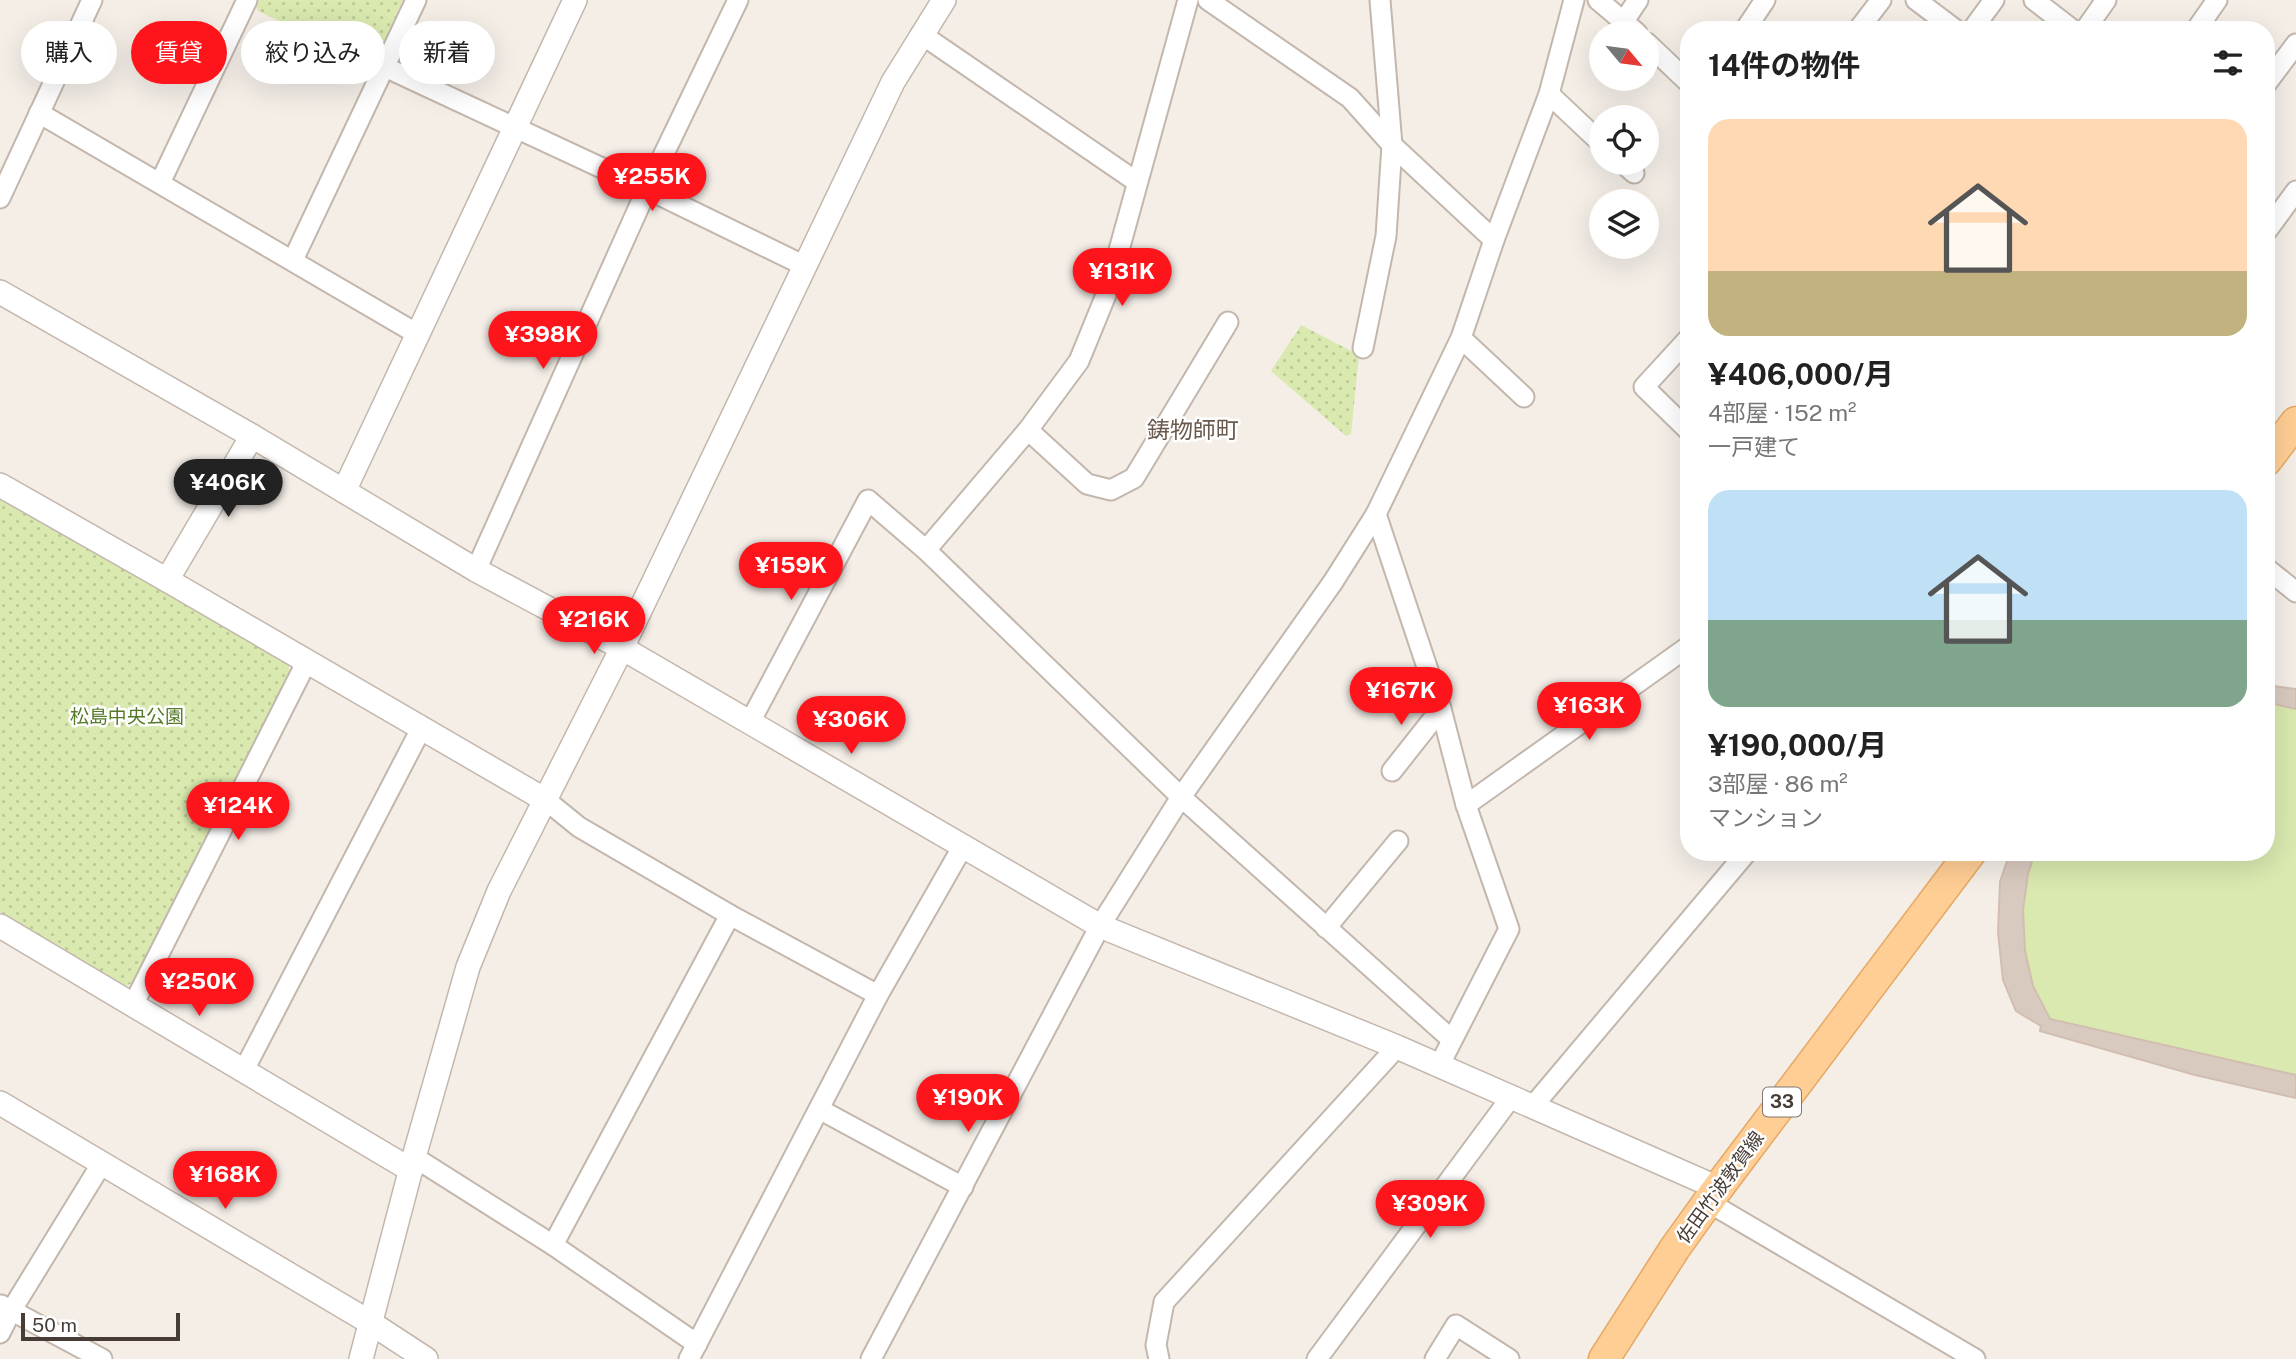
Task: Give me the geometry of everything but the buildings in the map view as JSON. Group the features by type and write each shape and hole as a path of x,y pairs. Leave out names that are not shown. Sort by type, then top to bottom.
{"main road":[{"path":"2275,449 2296,422"},
{"name":"佐田竹波敦賀線","path":"1604,1359 1675,1248 1713,1195 1963,861"}],"street":[{"path":"0,198 92,0"},
{"path":"160,183 247,0"},
{"path":"416,0 385,66 805,266"},
{"path":"344,491 575,0"},
{"path":"476,570 647,189 738,0"},
{"path":"361,1359 412,1163 468,967 499,891 547,801 622,648 893,82 944,0"},
{"path":"926,550 1028,430 1079,362 1108,290 1188,0"},
{"path":"1208,0 1350,98 1392,145 1494,240"},
{"path":"1363,348 1386,236 1392,145 1380,0"},
{"path":"872,1359 1100,926 1181,797 1333,582 1376,514 1461,338 1494,240 1549,94 1574,0"},
{"path":"1598,0 1623,21"},
{"path":"1632,21 1638,0"},
{"path":"1751,21 1765,0"},
{"path":"1865,21 1881,0"},
{"path":"1916,0 1944,21"},
{"path":"1979,21 1994,0"},
{"path":"2034,0 2061,21"},
{"path":"2091,21 2106,0"},
{"path":"2202,21 2217,0"},
{"path":"921,34 1137,182"},
{"path":"2275,72 2296,44"},
{"path":"1659,54 1680,74"},
{"path":"293,260 376,84"},
{"path":"1549,94 1589,132"},
{"path":"39,113 419,335"},
{"path":"2275,220 2296,191"},
{"path":"0,292 252,436 476,570 622,648 1100,926 1533,1105 1713,1195 1975,1359"},
{"path":"1028,430 1087,484 1111,490 1134,478 1228,322"},
{"path":"1461,338 1524,397"},
{"path":"1680,348 1644,387 1680,422"},
{"path":"167,580 252,436"},
{"path":"0,485 422,727 547,801 579,827 730,915 878,995"},
{"path":"750,722 868,500 926,550 1181,797 1451,1039"},
{"path":"1376,514 1441,709 1466,805 1509,929 1439,1066"},
{"path":"2275,575 2296,592"},
{"path":"1466,805 1680,652"},
{"path":"133,1005 307,661"},
{"path":"1392,771 1441,709"},
{"path":"244,1069 422,727"},
{"path":"1326,928 1398,841"},
{"path":"0,926 553,1245 693,1352 878,995 963,846"},
{"path":"1533,1105 1739,861"},
{"path":"553,1245 730,915"},
{"path":"1159,1359 1156,1345 1164,1302 1397,1047"},
{"path":"1317,1359 1511,1096"},
{"path":"0,1103 371,1323 426,1359"},
{"path":"819,1109 963,1186"},
{"path":"0,1333 6,1308 102,1163"},
{"path":"6,1308 102,1359"},
{"path":"1435,1359 1457,1325 1509,1359"}],"green space":[{"path":"259,0 403,0 385,40 385,21 280,21 258,11 256,6"},
{"path":"1301,325 1359,355 1351,434 1346,436 1271,371"},
{"name":"松島中央公園","path":"0,498 288,662 290,676 136,981 126,986 0,912"},
{"path":"2275,704 2296,709 2296,1075 2050,1019 2033,985 2025,953 2027,885 2033,861 2275,861"}],"district":[{"name":"鋳物師町","path":"1193,430"}]}
